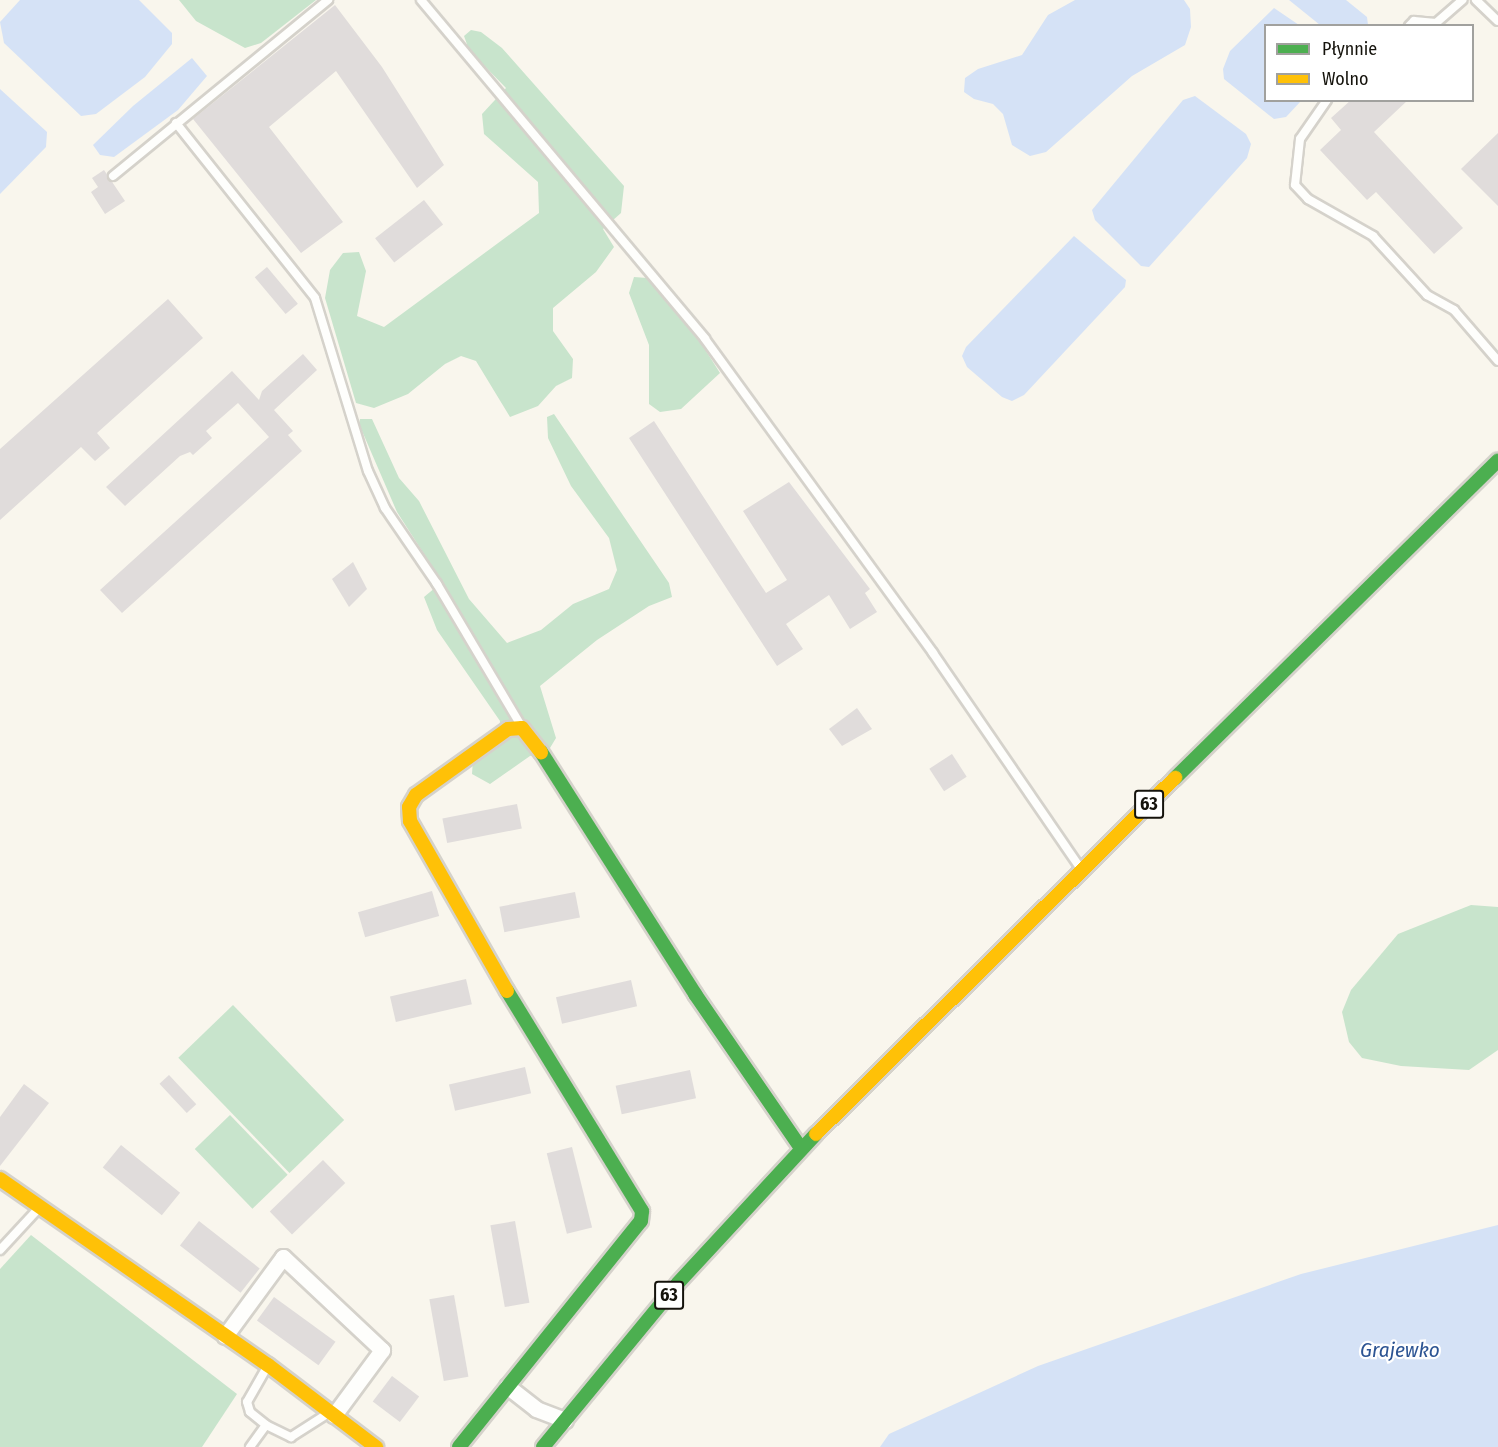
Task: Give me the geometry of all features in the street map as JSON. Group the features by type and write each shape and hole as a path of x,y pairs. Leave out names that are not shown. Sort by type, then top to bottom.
{"street":[{"name":"63","path":"543,1447 678,1283 801,1148 1080,869 1498,461"},
{"path":"459,1447 640,1221 642,1211 511,998 410,821 409,807 416,795 508,729 522,728 694,994 801,1148"},
{"path":"0,1179 268,1365 376,1447"},
{"path":"225,1336 283,1257 382,1350 331,1414"},
{"path":"507,1386 536,1409 565,1420"}],"lane":[{"path":"113,176 328,0"},
{"path":"421,0 705,339 873,568 1080,869"},
{"path":"1411,24 1414,21 1436,23 1462,0"},
{"path":"1476,0 1498,21"},
{"path":"1326,102 1300,139 1295,185 1308,200 1373,236 1427,295 1454,310 1498,361"},
{"path":"176,123 315,298 368,471 385,508 437,585 522,728"},
{"path":"0,1250 39,1208"},
{"path":"268,1365 247,1402 250,1412 266,1425 291,1437 331,1414"},
{"path":"250,1447 266,1425"}],"green space":[{"path":"179,0 316,0 261,43 245,48 196,21"},
{"path":"471,30 481,32 502,48 624,186 621,213 603,229 614,247 596,272 553,308 553,331 573,359 572,378 556,386 538,406 510,417 476,361 461,356 445,364 408,394 374,408 356,403 325,298 330,270 343,253 359,252 366,271 357,316 384,327 539,213 538,182 484,134 482,114 506,88 469,50 464,36"},
{"path":"634,277 647,278 699,340 720,373 681,409 660,412 649,404 649,345 629,293"},
{"path":"554,414 669,583 672,597 649,606 597,640 540,686 556,738 547,753 530,756 490,784 472,774 473,759 498,743 500,721 437,630 424,597 442,582 397,512 359,424 360,419 372,419 399,478 419,501 469,599 507,643 541,630 573,604 609,589 617,570 609,538 571,486 548,438 547,417"},
{"path":"1471,905 1498,907 1498,1050 1469,1070 1401,1066 1362,1058 1349,1042 1342,1012 1351,990 1398,934"},
{"path":"233,1005 344,1120 289,1173 178,1058"},
{"path":"230,1115 288,1175 252,1209 195,1149"},
{"path":"31,1235 237,1394 202,1447 0,1447 0,1269"}],"water":[{"path":"20,0 139,0 172,33 172,44 145,77 96,114 81,116 4,43 0,22"},
{"path":"1075,0 1184,0 1190,9 1191,27 1185,45 1132,76 1046,152 1030,156 1012,145 1003,114 993,104 974,99 964,92 965,78 978,69 1022,55 1048,15"},
{"path":"1289,0 1346,0 1367,17 1368,24 1319,24"},
{"path":"1274,8 1298,24 1264,24 1264,102 1300,102 1286,117 1274,119 1224,79 1223,69 1230,51"},
{"path":"192,58 207,76 178,110 114,157 100,155 93,145 133,106"},
{"path":"0,89 47,132 46,147 0,194"},
{"path":"1195,96 1246,134 1251,144 1247,158 1149,267 1141,266 1095,220 1092,210 1183,100"},
{"path":"1074,236 1126,280 1125,287 1024,395 1012,401 1002,397 967,367 962,356 966,347"},
{"name":"Grajewko","path":"1498,1225 1498,1447 880,1447 889,1434 1038,1366 1301,1274"}],"building":[{"path":"335,5 382,67 444,165 417,188 336,71 269,127 343,222 301,253 193,119"},
{"path":"1349,102 1406,102 1374,132 1463,228 1434,254 1376,192 1367,200 1320,150 1341,130 1331,118"},
{"path":"1498,133 1498,206 1461,169"},
{"path":"104,170 125,201 105,214 91,192 98,187 92,178"},
{"path":"424,200 443,224 394,263 375,238"},
{"path":"267,267 298,304 286,314 255,277"},
{"path":"168,299 203,338 97,433 110,448 95,461 81,447 0,520 0,449"},
{"path":"303,354 317,370 274,410 293,431 288,435 302,451 122,613 100,590 269,437 238,403 206,431 212,438 193,455 190,452 180,456 125,506 106,487 232,371 259,400 262,391"},
{"path":"654,421 766,593 787,580 743,511 789,482 870,589 865,593 877,612 850,629 829,595 786,624 803,649 777,666 629,438"},
{"path":"353,562 367,589 349,607 332,579"},
{"path":"857,708 872,729 842,746 829,729"},
{"path":"952,754 967,777 944,791 929,769"},
{"path":"517,804 522,829 447,843 442,819"},
{"path":"432,891 439,916 365,937 358,912"},
{"path":"575,892 580,918 504,932 499,907"},
{"path":"466,979 472,1004 396,1022 390,997"},
{"path":"631,980 637,1006 562,1024 556,997"},
{"path":"525,1067 531,1093 455,1111 449,1085"},
{"path":"690,1070 696,1098 622,1114 616,1086"},
{"path":"169,1075 196,1104 187,1113 159,1084"},
{"path":"24,1084 49,1103 0,1166 0,1117"},
{"path":"121,1145 180,1193 162,1215 103,1168"},
{"path":"572,1147 592,1228 567,1234 547,1153"},
{"path":"323,1160 345,1183 292,1234 270,1211"},
{"path":"199,1221 260,1268 241,1293 180,1245"},
{"path":"515,1221 529,1303 505,1307 490,1225"},
{"path":"454,1295 468,1377 444,1381 429,1299"},
{"path":"274,1297 335,1342 318,1365 257,1320"},
{"path":"392,1376 419,1396 400,1422 373,1402"}],"traffic: fast":[{"path":"1175,778 1498,461"},
{"path":"541,752 695,994 801,1148"},
{"path":"459,1447 641,1221 642,1211 507,991"},
{"path":"543,1447 678,1283 816,1134"}],"traffic: slow":[{"path":"507,991 410,821 409,807 416,795 508,729 522,728 541,752"},
{"path":"816,1134 1175,778"},
{"path":"0,1179 268,1365 376,1447"}]}
